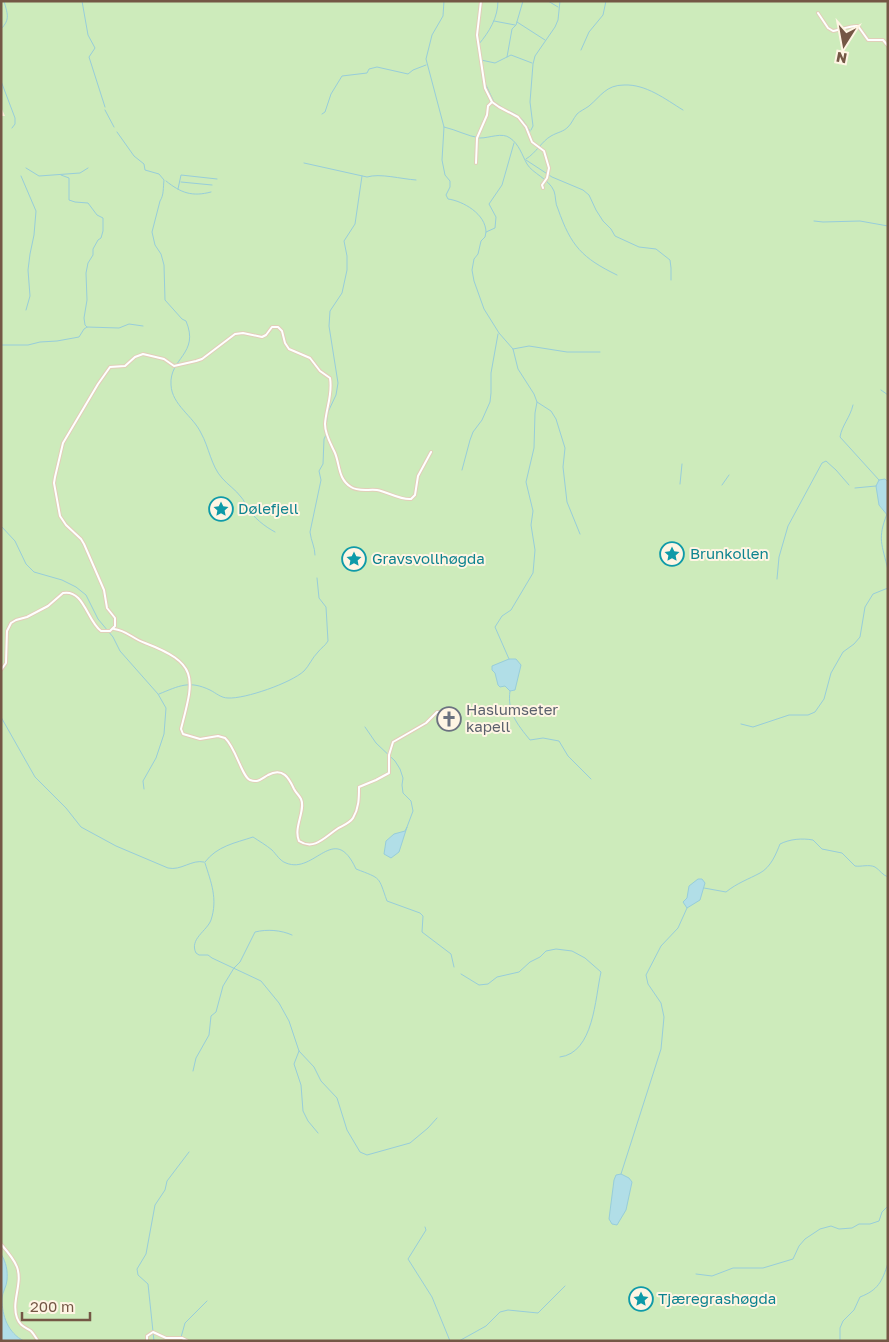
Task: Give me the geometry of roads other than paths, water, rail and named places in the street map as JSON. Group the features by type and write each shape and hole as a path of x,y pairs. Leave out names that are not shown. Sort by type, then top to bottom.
{"street":[{"path":"480,1 478,46 483,81 492,102 518,117 526,128 532,142 544,151 549,168 547,178 542,185 543,188"},
{"path":"818,13 828,28 833,31 848,28 852,25 858,26 868,40 883,40 888,46"},
{"path":"476,163 477,138 487,115 488,106 492,102"},
{"path":"114,629 115,618 107,608 104,590 84,544 81,538 66,525 60,516 54,484 63,443 110,367 125,366 135,357 143,354 160,358 177,366 202,359 235,334 243,333 262,337 272,327 278,327 289,349 310,358 330,378 331,390 326,412 325,430 335,454 340,473 350,487 360,490 376,490 411,499 415,495 418,476 431,452"},
{"path":"1,670 6,663 7,631 11,623 28,617 48,606 63,593 71,593 79,598 93,622 101,631 120,629 140,641 169,653 184,666 190,684 190,693 181,729 183,734 200,739 218,736 225,738 238,757 245,777 252,781 259,781 271,774 284,774 289,778 301,802 297,835 299,841 305,844 323,841 334,831 353,819 361,785 389,773 389,755 393,742 426,722 437,712 453,713"},
{"path":"1,1244 16,1264 18,1270 15,1303 18,1320 23,1327 31,1331 38,1341"},
{"path":"147,1341 148,1336 153,1332 166,1338 182,1338 188,1341"}],"water":[{"path":"885,479 888,482 888,516 879,505 876,486 879,480"},
{"path":"509,659 516,659 521,665 515,690 510,691 505,686 500,687 498,685 495,673 492,670 492,666"},
{"path":"407,827 399,852 391,858 384,854 386,841 394,834 405,831"},
{"path":"698,879 702,879 705,883 700,900 687,908 683,902 687,898 689,886"},
{"path":"621,1174 632,1182 626,1210 617,1225 612,1224 609,1219 614,1180 616,1175"},
{"path":"1,1254 7,1273 7,1282 2,1299 3,1312 10,1329 18,1338 24,1341 1,1341"}],"waterway":[{"path":"1,29 7,19 4,1"},
{"path":"82,1 88,35 95,48 89,57 105,107"},
{"path":"444,1 443,16 432,35 426,59 444,127 442,160 445,175 450,181 450,187 446,195 448,199 460,202 473,209 485,225 486,232"},
{"path":"479,44 492,24 498,7 498,1"},
{"path":"507,57 512,29 516,25 523,1"},
{"path":"548,1 558,7"},
{"path":"531,130 533,126 530,102 533,64 535,56 555,27 558,20 560,1"},
{"path":"581,50 589,32 603,15 606,1"},
{"path":"494,21 515,25"},
{"path":"517,22 545,40"},
{"path":"481,60 495,63 511,55 532,63"},
{"path":"322,114 325,112 331,94 342,76 367,73 369,69 377,67 408,74 426,65"},
{"path":"1,81 15,118 15,124 12,128"},
{"path":"486,85 494,102 502,107"},
{"path":"526,159 548,138 566,129 577,114 604,92 618,85 632,85 648,90 683,110"},
{"path":"505,109 520,117 530,131"},
{"path":"105,110 114,127"},
{"path":"444,127 480,138 503,135 513,140 529,167 552,187 563,222 579,250 595,263 617,275"},
{"path":"117,132 134,156 144,164 145,170 159,174 164,180 163,194 152,232 155,245 161,254 164,265 165,300 186,321 189,332 187,349 174,368 171,385 172,392 175,399 201,433 218,473 239,494 256,518 275,532"},
{"path":"509,659 495,627 502,616 511,610 533,573 535,550 531,525 533,511 526,482 534,448 537,402 518,369 513,349 499,333 484,309 472,270 481,241 485,237 486,232 495,228 496,217 489,204 502,185 514,143"},
{"path":"526,160 552,177 583,190 589,195 596,210 615,236 639,247 656,249 670,260 671,280"},
{"path":"304,163 367,177 384,176 416,180"},
{"path":"26,168 39,176 80,173 88,168"},
{"path":"61,175 69,178 69,200 88,203 97,215 103,218 101,238 93,249 93,255 88,263 86,273 87,300 84,318 87,327"},
{"path":"178,189 181,175 217,179"},
{"path":"21,176 36,211 28,270 30,296 26,310"},
{"path":"326,426 328,412 336,395 338,383 329,326 330,311 342,293 347,270 344,241 355,224 362,176"},
{"path":"166,181 187,193 211,192"},
{"path":"181,182 212,185"},
{"path":"814,221 860,221 888,226"},
{"path":"1,345 28,345 79,337 87,327 119,328 129,324 143,326"},
{"path":"462,470 473,432 482,420 490,402 491,373 498,334"},
{"path":"513,349 529,346 567,352 600,352"},
{"path":"881,390 888,395"},
{"path":"537,402 551,411 556,419 565,448 563,467 567,502 580,534"},
{"path":"853,405 840,437 879,480"},
{"path":"315,555 310,532 321,480 319,471 323,464 324,439 326,435"},
{"path":"777,579 779,557 788,526 822,463 826,461 849,485"},
{"path":"680,484 682,464"},
{"path":"722,485 729,475"},
{"path":"855,488 876,486"},
{"path":"887,514 881,536 888,570"},
{"path":"1,526 15,541 26,564 34,572 62,580 86,595 98,619 113,637 120,651 158,694 166,708 164,734 156,758 143,781 144,789"},
{"path":"159,694 184,685 196,685 223,697 236,698 268,689 298,676 306,669 328,641 326,607 319,598 317,578"},
{"path":"741,724 753,727 789,715 808,715 815,712 824,699 831,673 843,652 860,637 865,607 873,594 888,588"},
{"path":"510,691 510,705 514,717 530,740 543,738 559,741 568,756 591,779"},
{"path":"1,717 35,777 66,808 81,827 116,846 168,868 204,862"},
{"path":"365,727 376,743 395,761 400,769 403,778 403,793 411,801 413,811 407,827"},
{"path":"205,862 215,852 233,843 253,837 272,850 284,862 296,865 332,849 340,850 348,855 356,869 378,879 387,901 420,913 423,916 422,932 451,954 454,967"},
{"path":"704,888 726,892 764,870 773,860 780,844 800,839 813,840 822,849 842,853 855,866 873,866 888,877"},
{"path":"205,863 213,891 214,905 211,920 195,943 196,953 208,955 261,981 279,1003 289,1021 299,1051 314,1067 321,1081 337,1098 347,1130 360,1152 367,1155 410,1143 437,1118"},
{"path":"621,1174 661,1049 664,1017 661,1003 648,984 646,975 661,946 678,928 687,908"},
{"path":"193,1071 196,1058 209,1035 211,1016 216,1012 223,986 240,962 255,932 274,931 292,935"},
{"path":"461,974 479,985 488,984 497,977 519,972 546,951 556,949 572,951 585,958 601,972 591,1023 580,1046 571,1053 560,1057"},
{"path":"299,1051 294,1064 301,1085 303,1111 308,1121 318,1133"},
{"path":"154,1341 148,1284 138,1275 137,1269 146,1254 155,1205 165,1190 167,1181 189,1152"},
{"path":"696,1274 712,1276 733,1268 763,1268 793,1259 799,1246 805,1239 820,1229 831,1226 839,1229 852,1228 859,1224 870,1224 879,1221 882,1212 888,1206"},
{"path":"425,1227 426,1230 408,1259 432,1297 450,1341"},
{"path":"840,1341 840,1328 843,1321 854,1310 860,1297 875,1288 884,1275 888,1263"},
{"path":"459,1341 486,1326 500,1312 508,1310 538,1313 565,1286"},
{"path":"180,1341 185,1323 207,1301"}],"place":[{"name":"Dølefjell","path":"221,509"},
{"name":"Brunkollen","path":"672,554"},
{"name":"Gravsvollhøgda","path":"354,559"},
{"name":"Haslumseter kapell","path":"449,719"},
{"name":"Tjæregrashøgda","path":"641,1299"}]}
